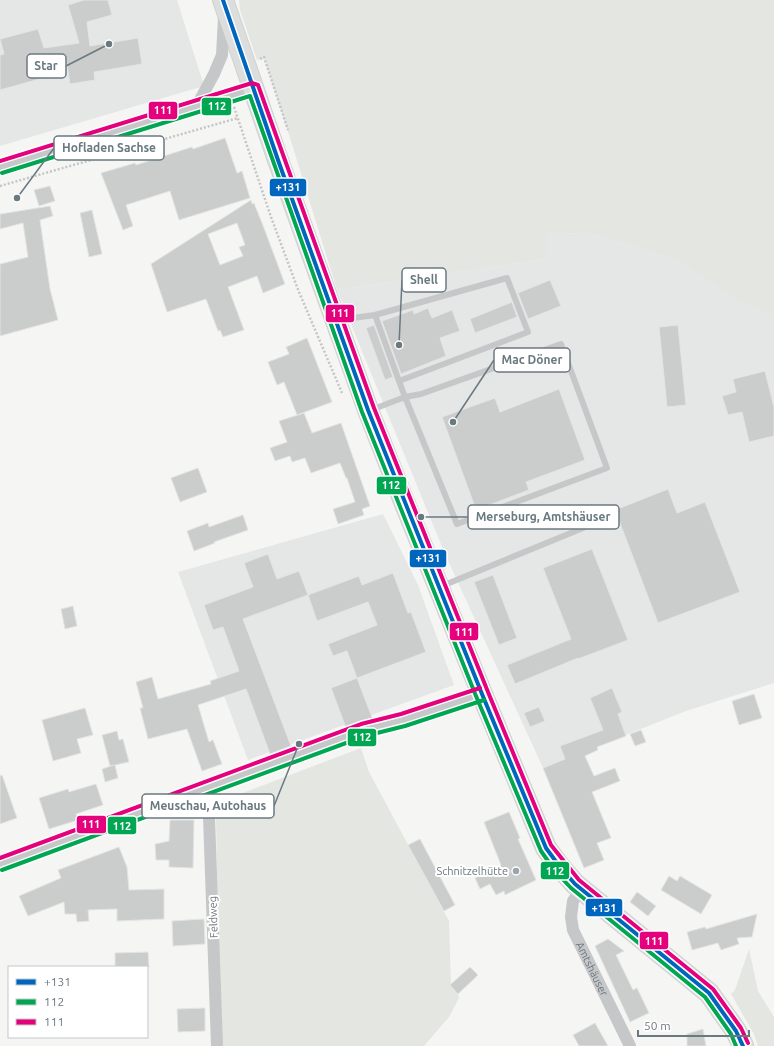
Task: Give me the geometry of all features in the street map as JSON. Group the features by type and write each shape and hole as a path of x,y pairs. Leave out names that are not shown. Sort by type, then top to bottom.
{"main road":[{"path":"224,3 278,160 368,410 438,587 546,848 560,867 581,889 709,993 722,1009 736,1031 743,1046"}],"street":[{"path":"196,107 214,74 222,55 224,3"},
{"path":"0,167 254,90"},
{"path":"0,864 363,730 403,720 482,694"},
{"name":"Feldweg","path":"208,788 217,1046"},
{"name":"Amtshäuser","path":"581,889 573,901 571,917 573,930 630,1046"}],"lane":[{"path":"336,320 375,315 507,278 528,332 399,381"},
{"path":"368,410 405,397 421,394 561,344 607,468 457,524 405,397 375,315"},
{"path":"438,587 583,528"}],"path":[{"path":"0,186 238,118"}],"shaded area":[{"path":"0,0 177,0 204,86 0,146"},
{"path":"239,0 774,0 774,316 738,302 674,259 588,233 546,234 547,259 337,290 264,58 257,60 240,10"},
{"path":"588,233 674,259 738,302 774,316 774,683 686,711 543,768 445,554 337,290 547,259 545,234"},
{"path":"383,514 418,585 454,685 248,760 178,572"},
{"path":"361,748 369,772 449,921 451,985 458,994 459,998 449,1017 424,1046 222,1046 216,817 218,804 232,797"},
{"path":"749,949 758,991 774,1017 774,1046 758,1046 754,1034 731,994 735,990"}],"building":[{"path":"84,0 108,0 112,15 87,22 90,46 138,38 142,64 94,72 95,80 70,84 66,58 43,65 47,77 0,90 0,55 4,54 0,39 38,29 44,48 79,43 68,5"},
{"path":"225,138 237,173 242,171 250,198 179,220 170,191 126,205 133,226 123,230 101,173 135,163 136,165 192,147 193,149"},
{"path":"50,186 55,201 39,206 34,190"},
{"path":"251,200 252,204 254,203 285,284 263,293 257,276 228,287 244,330 223,337 220,330 218,331 206,299 167,312 151,264","holes":["237,223 245,245 239,247 243,256 220,265 208,234"]},
{"path":"50,206 53,216 40,220 50,289 58,320 0,336 0,264 28,257 23,223 0,229 0,214"},
{"path":"92,210 102,254 89,257 80,213"},
{"path":"550,280 561,306 528,319 518,293"},
{"path":"512,302 517,317 475,333 470,319"},
{"path":"428,308 432,318 452,310 460,331 440,338 446,356 401,374 382,321 413,310 414,314"},
{"path":"374,325 393,377 385,380 366,328"},
{"path":"678,325 686,405 667,407 659,327"},
{"path":"307,338 332,402 297,415 284,382 277,385 268,362 289,354 286,347"},
{"path":"765,371 774,407 774,436 749,442 742,412 728,415 722,396 736,392 733,379"},
{"path":"559,389 585,460 526,482 529,490 476,510 442,417 495,398 500,412"},
{"path":"304,413 312,433 341,423 370,506 362,509 364,515 338,524 333,509 355,502 340,463 311,473 305,458 292,462 290,456 275,461 270,448 287,442 279,421"},
{"path":"198,468 207,492 180,502 171,478"},
{"path":"668,489 677,513 705,502 740,592 658,623 615,510"},
{"path":"243,515 248,530 194,551 187,531 208,523 209,527"},
{"path":"592,549 628,640 578,658 515,684 507,665 571,639 543,568"},
{"path":"268,554 277,579 299,571 308,595 243,619 291,746 270,754 246,689 198,705 209,742 213,740 222,764 202,771 187,729 148,739 140,708 143,708 136,682 152,677 158,699 211,684 210,681 239,671 223,627 213,630 204,605 253,587 244,563"},
{"path":"393,573 408,613 411,612 426,652 357,678 347,651 333,656 328,644 377,625 368,602 317,621 308,595 359,576 362,585"},
{"path":"493,575 517,638 499,645 474,582"},
{"path":"73,606 77,626 65,629 61,609"},
{"path":"357,678 373,720 346,728 331,688"},
{"path":"612,688 622,712 618,714 626,736 597,747 598,750 585,756 594,776 615,768 620,781 592,792 611,838 597,843 604,860 584,868 543,768 565,759 560,746 603,730 590,698"},
{"path":"754,694 762,718 739,725 732,701"},
{"path":"539,707 545,721 530,727 524,713"},
{"path":"85,708 93,735 77,739 81,753 53,761 42,720"},
{"path":"641,730 646,742 635,746 630,734"},
{"path":"117,731 119,740 123,739 129,762 115,765 118,778 105,782 102,769 114,765 110,766 102,735"},
{"path":"2,775 17,818 0,824 0,776"},
{"path":"96,784 103,805 76,814 78,820 49,829 39,798 68,789 69,792"},
{"path":"509,812 520,838 518,839 536,880 505,895 504,891 496,895 490,884 480,889 475,878 501,865 484,822"},
{"path":"170,820 194,820 193,868 169,867 169,860 156,860 155,844 169,841"},
{"path":"420,839 455,905 444,911 408,845"},
{"path":"119,847 127,867 129,890 164,889 164,919 117,921 117,909 88,910 89,921 77,922 76,914 65,914 64,902 28,916 19,896 61,878 58,870"},
{"path":"669,876 677,881 680,876 712,895 701,914 661,890"},
{"path":"637,892 656,906 648,916 630,902"},
{"path":"757,914 752,937 737,938 739,944 721,950 718,943 692,950 687,932 705,927 706,929"},
{"path":"204,919 205,944 173,946 172,921"},
{"path":"608,939 624,951 616,955 633,990 637,988 649,1013 630,1022 595,946"},
{"path":"148,952 149,967 115,966 115,953"},
{"path":"470,967 478,975 458,994 450,985"},
{"path":"205,1008 205,1031 178,1032 177,1009"},
{"path":"595,1023 608,1046 579,1046 573,1035"},
{"path":"703,1029 706,1046 687,1046 687,1034"}],"transit line":[{"name":"+131","path":"223,0 278,160 368,410 482,694 546,848 575,884 709,993 736,1031 743,1046"},
{"name":"111","path":"0,161 252,83 258,85 374,408 551,845 579,880 713,989 741,1028 748,1043"},
{"name":"112","path":"2,173 250,96 362,412 476,696 541,851 555,871 571,888 705,997 731,1034 736,1046"},
{"name":"111","path":"0,858 361,724 401,714 480,688"},
{"name":"112","path":"2,870 365,736 405,726 484,700"}],"place":[{"name":"Star","path":"109,44"},
{"name":"Hofladen Sachse","path":"17,198"},
{"name":"Shell","path":"399,345"},
{"name":"Mac Döner","path":"453,422"},
{"name":"Merseburg, Amtshäuser","path":"421,517"},
{"name":"Meuschau, Autohaus","path":"299,744"},
{"name":"Schnitzelhütte","path":"516,871"}]}
